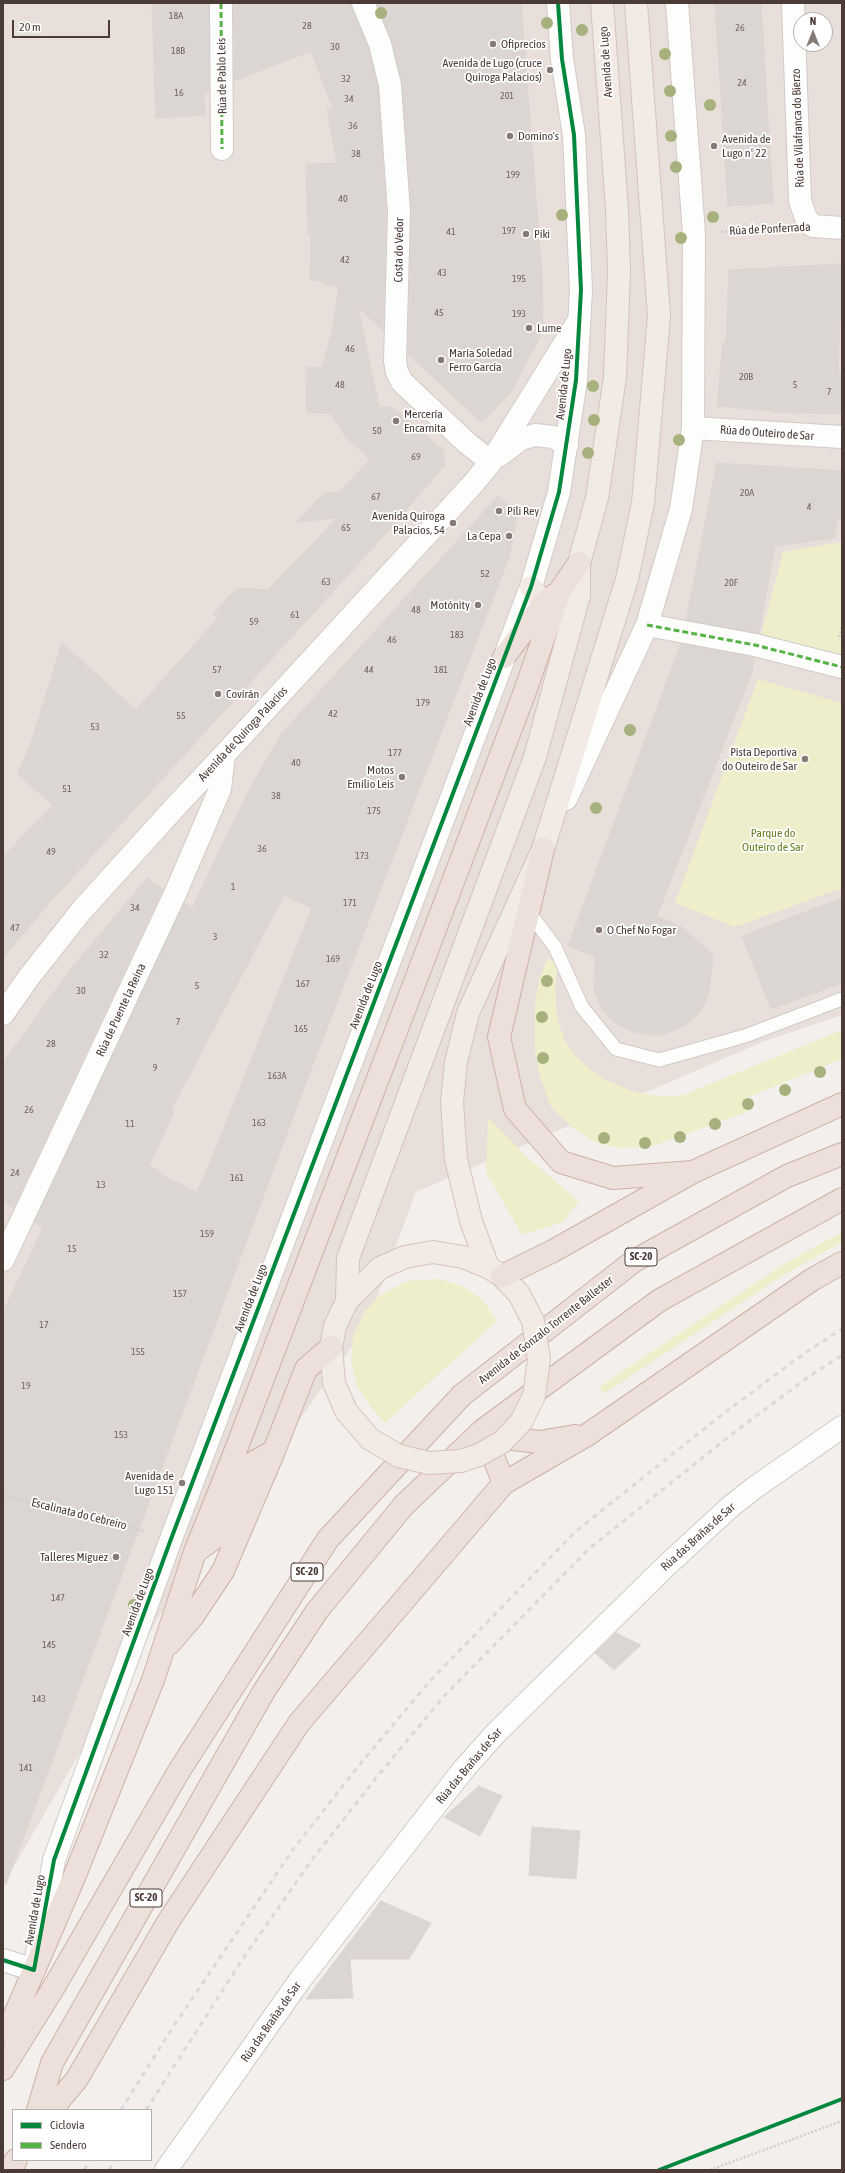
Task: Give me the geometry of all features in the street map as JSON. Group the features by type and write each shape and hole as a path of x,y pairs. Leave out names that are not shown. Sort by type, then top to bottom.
{"highway":[{"path":"504,657 542,603 560,590 579,563"},
{"path":"16,2048 13,2019 78,1868 164,1650 195,1552 230,1466 414,983 542,603"},
{"path":"543,849 499,1037 515,1109 560,1162 613,1178 692,1172"},
{"path":"495,1271 553,1251 692,1172 842,1104"},
{"name":"Avenida de Gonzalo Torrente Ballester","path":"16,2048 54,1987 179,1771 328,1539 462,1395 634,1261 787,1176 842,1154"},
{"name":"SC-20","path":"492,1439 660,1300 842,1199"},
{"path":"52,2109 77,2079 168,1922 299,1723 504,1483 587,1435 813,1279 842,1263"},
{"path":"164,1650 193,1616 223,1571 274,1451 306,1369 331,1347"},
{"path":"504,1483 492,1439 539,1442 587,1435"},
{"name":"Avenida de Lugo","path":"38,2109 52,2063 264,1691 317,1611 404,1504 492,1439"},
{"path":"195,1552 224,1531 251,1464 274,1451"},
{"name":"SC-20","path":"3,2069 16,2048"},
{"path":"10,2170 15,2161"}],"main road":[{"name":"Avenida de Lugo","path":"347,1301 348,1258 535,757 579,595 579,563 597,498 615,378 619,272 617,209 602,3"},
{"name":"Avenida de Lugo","path":"495,1271 471,1221 456,1159 452,1102 456,1062 468,1013 543,849 627,579 643,503 659,316 636,3"},
{"path":"542,603 568,639"},
{"name":"Avenida de Lugo","path":"433,1252 463,1257 495,1271 519,1294 533,1321 539,1359 534,1396 522,1422 492,1439 461,1461 429,1463 399,1456 370,1440 346,1411 334,1382 331,1347 335,1326 347,1301 380,1268 405,1257 433,1252"}],"street":[{"name":"Rúa de Pablo Leis","path":"221,3 222,149"},
{"name":"Costa do Vedor","path":"363,3 380,44 390,85 399,212 395,361 397,372 402,382 491,462"},
{"name":"Avenida de Lugo","path":"542,603 576,380 580,317 580,264 574,135 562,59 558,3"},
{"name":"Avenida de Lugo","path":"543,849 648,625 681,509 693,428 694,234 677,3"},
{"name":"Rúa de Vilafranca do Bierzo","path":"793,3 800,201 806,218 813,226"},
{"name":"Rúa de Ponferrada","path":"813,226 842,228"},
{"name":"Avenida de Quiroga Palacios","path":"3,1014 33,971 82,910 491,462 580,317"},
{"name":"Rúa do Outeiro de Sar","path":"693,428 842,437"},
{"name":"Avenida de Quiroga Palacios","path":"491,462 522,439 535,435 553,437 567,445"},
{"path":"648,625 755,645 842,667"},
{"name":"Avenida de Lugo","path":"34,1970 54,1860 174,1531 504,657"},
{"name":"Rúa de Puente la Reina","path":"3,1260 190,860 220,789 224,755"},
{"name":"Rúa das Brañas de Sar","path":"166,2170 300,1980 463,1770 496,1733 661,1570 730,1507 754,1488 842,1427"},
{"path":"3,1960 34,1970"}],"lane":[{"path":"528,911 555,947 582,1007 616,1049 659,1060 745,1036 842,1000"}],"path":[{"path":"710,2170 842,2121"}],"shaded area":[{"path":"3,3 842,3 842,1015 762,1042 416,1192 366,1327 164,1608 3,1885"}],"green space":[{"path":"842,542 842,655 761,635 783,552"},
{"name":"Parque do Outeiro de Sar","path":"758,679 842,703 842,888 735,927 675,903"},
{"path":"547,959 558,962 555,987 557,1018 565,1041 575,1055 591,1070 608,1081 632,1091 663,1097 683,1095 842,1030 842,1059 746,1098 750,1111 650,1147 619,1148 596,1143 574,1129 551,1107 540,1077 535,1051 535,1005 539,980"},
{"path":"488,1118 529,1159 579,1201 563,1222 522,1235 486,1172"},
{"path":"842,1232 842,1242 785,1274 604,1394 599,1387 781,1266"},
{"path":"438,1279 460,1285 478,1296 488,1307 497,1321 385,1423 370,1406 357,1387 351,1361 353,1336 365,1311 380,1295 407,1281"}],"building":[{"path":"152,3 209,3 209,91 204,93 205,115 156,118"},
{"path":"234,3 351,3 368,48 378,87 386,212 383,331 358,307 379,407 392,407 443,450 445,465 380,540 51,901 3,958 3,857 53,805 17,774 30,746 62,643 136,710 218,618 213,614 237,588 268,590 337,518 297,522 325,492 339,493 370,459 345,436 331,414 307,412 306,367 322,368 333,327 339,286 323,284 324,281 310,280 311,234 308,234 306,164 337,163 327,109 333,109 311,51 234,81"},
{"path":"377,3 521,3 542,276 543,331 511,392 482,423 408,354 412,212 402,84 392,41"},
{"path":"715,3 761,3 773,203 728,206"},
{"path":"842,264 842,320 840,320 838,372 842,372 842,414 772,412 717,406 723,343 726,343 729,270"},
{"path":"717,463 842,471 842,519 837,519 834,538 775,546 759,633 686,620"},
{"path":"498,496 518,513 509,557 310,1072 6,1884 3,1883 3,1312 43,1228 34,1222 184,903 192,908 248,792 282,733","holes":["284,895 312,908 212,1158 197,1192 168,1178 149,1165 174,1112 171,1110"]},
{"path":"681,644 754,658 752,672 657,916 685,929 713,956 709,990 705,1004 695,1017 685,1025 663,1035 647,1035 630,1031 613,1022 600,1006 595,991 594,975 596,957 568,946"},
{"path":"147,878 163,889 13,1208 3,1201 3,1063 70,970"},
{"path":"842,898 842,983 771,1009 742,936"},
{"path":"616,1633 641,1645 614,1670 595,1653"},
{"path":"479,1786 502,1796 480,1836 444,1817"},
{"path":"532,1827 580,1831 576,1879 529,1875"},
{"path":"381,1901 431,1923 409,1959 350,1959 353,1998 306,1999"}],"railway":[{"path":"122,2109 171,2030 294,1848 360,1764 431,1680 575,1532 719,1417 795,1360 842,1329"},
{"path":"147,2109 244,1957 311,1861 376,1778 446,1694 590,1548 732,1434 807,1378 842,1355"},
{"path":"84,2170 89,2161"},
{"path":"109,2170 114,2161"}],"marked path":[{"path":"221,3 222,149"},
{"path":"647,625 755,645 842,667"}],"cycle path":[{"path":"3,1960 34,1970 54,1860 171,1539 531,587 559,492 576,380 581,290 574,135 562,59 558,3"},
{"path":"659,2170 842,2099"}],"place":[{"name":"Ofiprecios","path":"493,44"},
{"name":"Avenida de Lugo (cruce Quiroga Palacios)","path":"550,70"},
{"name":"Domino's","path":"510,136"},
{"name":"Avenida de Lugo nº 22","path":"714,146"},
{"name":"Piki","path":"526,234"},
{"name":"Lume","path":"529,328"},
{"name":"María Soledad Ferro García","path":"441,360"},
{"name":"Mercería Encarnita","path":"396,421"},
{"name":"Pili Rey","path":"499,511"},
{"name":"Avenida Quiroga Palacios, 54","path":"453,523"},
{"name":"La Cepa","path":"509,536"},
{"name":"Motónity","path":"478,605"},
{"name":"Covirán","path":"218,694"},
{"name":"Pista Deportiva do Outeiro de Sar","path":"805,759"},
{"name":"Motos Emilio Leis","path":"402,777"},
{"name":"O Chef No Fogar","path":"599,930"},
{"name":"Avenida de Lugo 151","path":"182,1483"},
{"name":"Talleres Míguez","path":"116,1557"}]}
